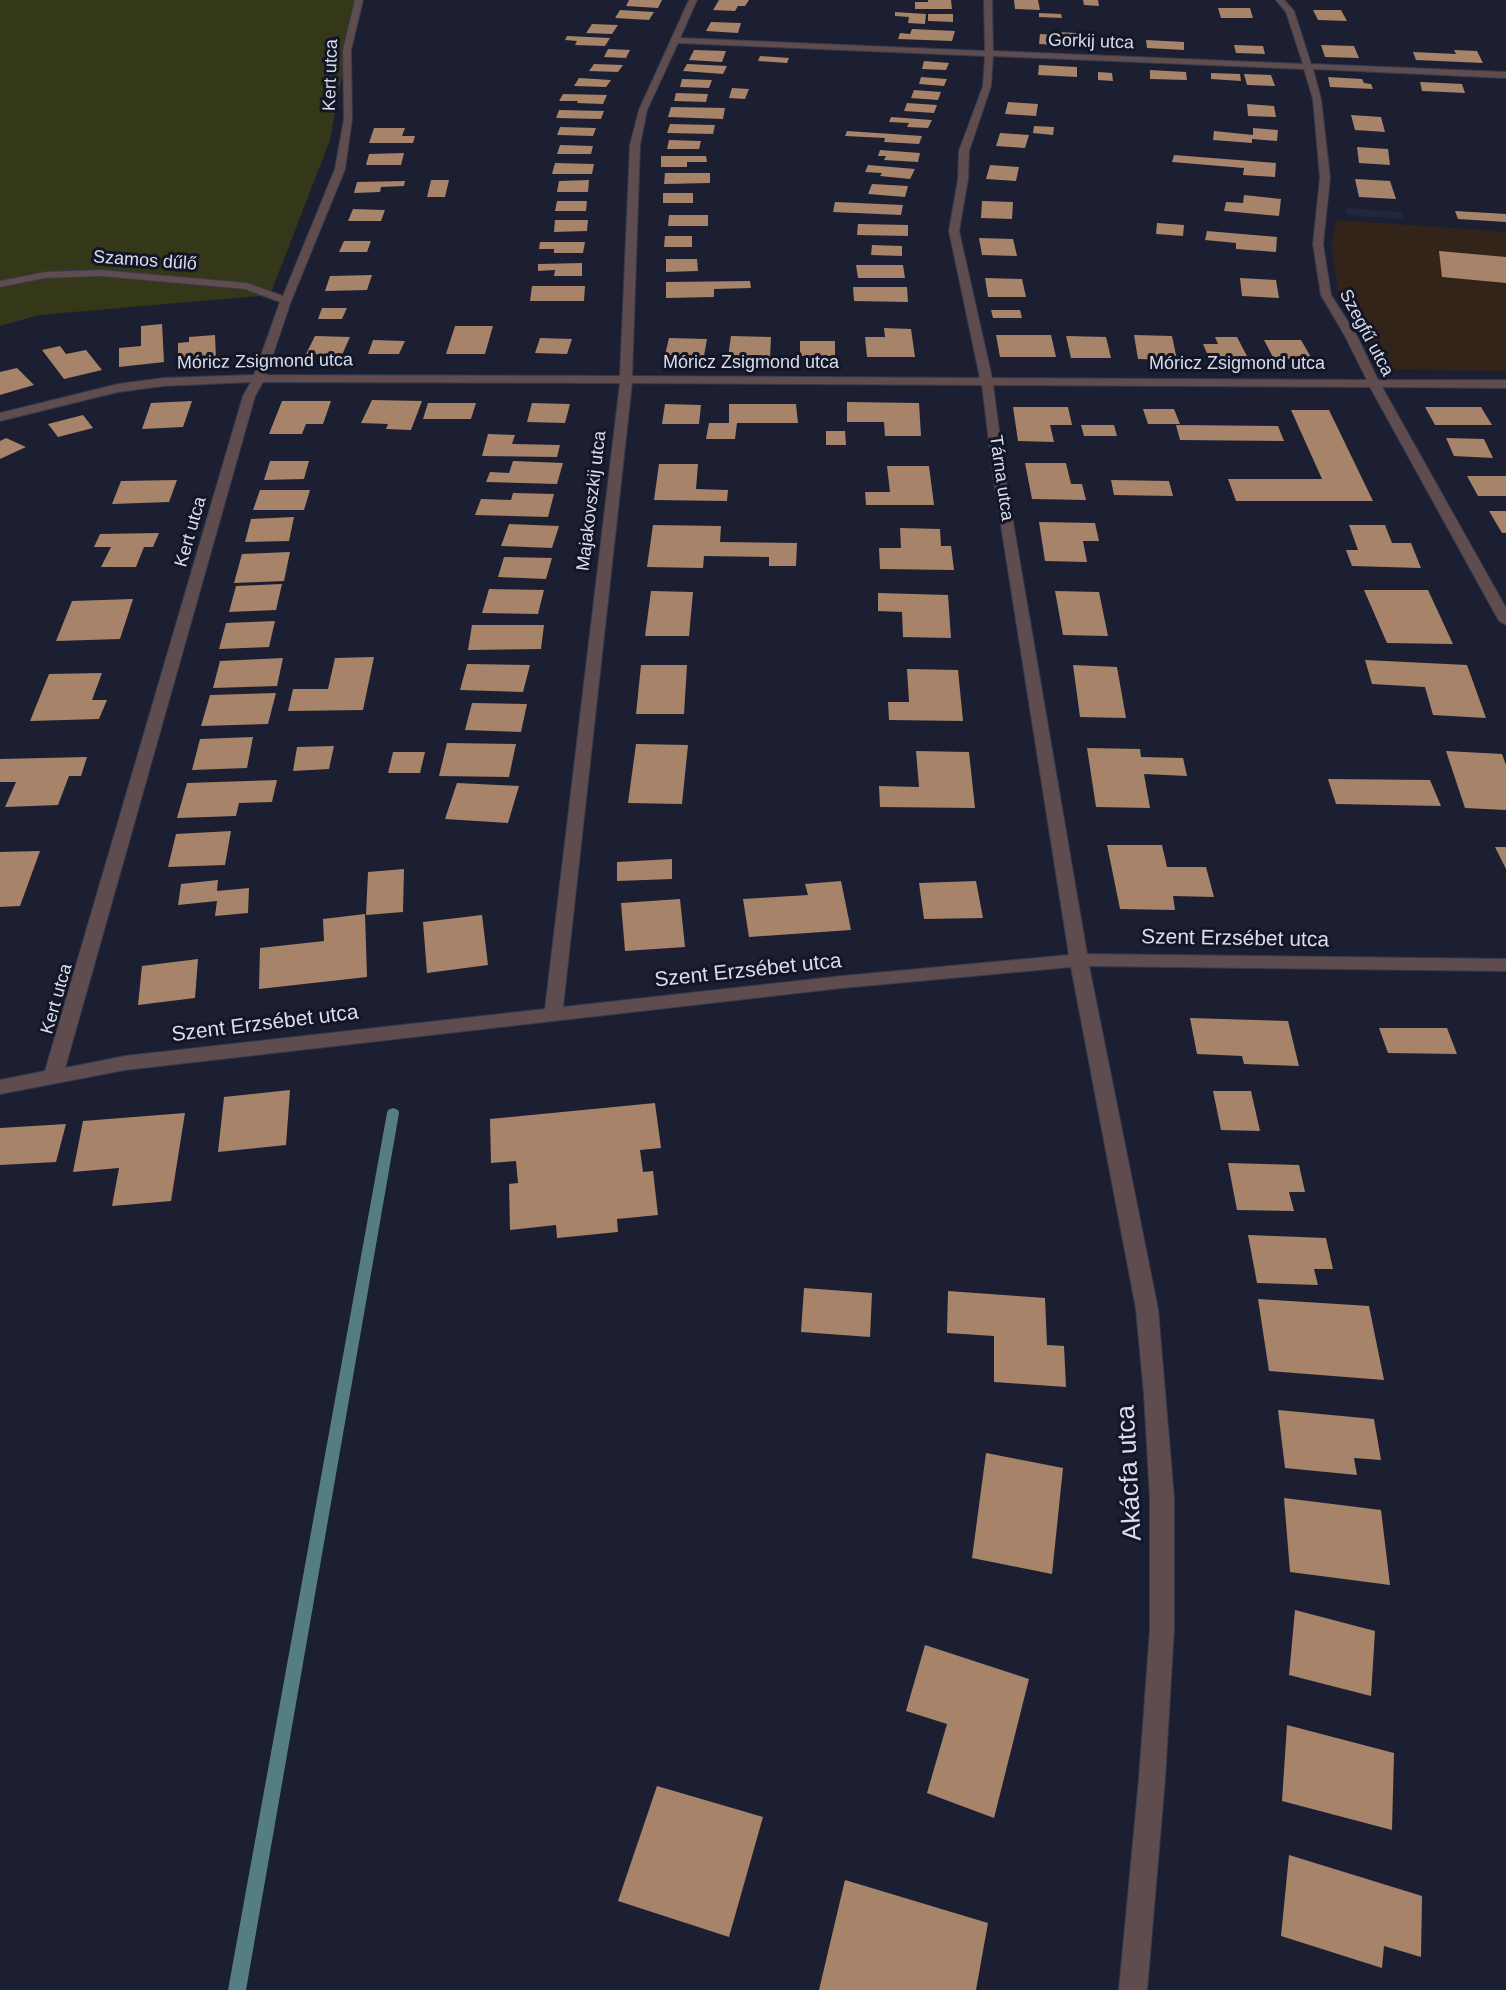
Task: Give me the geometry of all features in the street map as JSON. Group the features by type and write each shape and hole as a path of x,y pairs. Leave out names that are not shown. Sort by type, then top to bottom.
{"street":[{"name":"Kert utca","path":"53,1077 249,396 259,378 286,301 340,169 348,119 347,50 359,0"},
{"name":"Majakovszkij utca","path":"553,1015 626,381 635,145 643,110 693,0"},
{"name":"Tárna utca","path":"988,0 987,86 964,151 963,179 954,231 987,382 999,475 1079,960"},
{"name":"Szegfű utca","path":"1280,0 1290,11 1310,67 1317,99 1325,178 1318,244 1326,295 1351,336 1374,383 1506,621"},
{"name":"Gorkij utca","path":"676,40 1506,75"},
{"name":"Szamos dűlő","path":"0,284 45,275 101,273 247,286 286,301"},
{"name":"Móricz Zsigmond utca","path":"0,417 118,388 164,382 259,378 1506,384"},
{"name":"Szent Erzsébet utca","path":"0,1087 125,1064 842,982 1079,960 1506,965"},
{"name":"Akácfa utca","path":"1079,960 1147,1308 1162,1498 1162,1629 1152,1779 1133,1990"}],"shaded area":[{"path":"1346,208 1402,212 1403,219 1347,215"},
{"path":"1337,220 1506,232 1506,371 1384,369 1339,296 1331,244"}],"green space":[{"path":"0,0 359,0 347,48 330,140 270,295 39,315 0,326"}],"building":[{"path":"629,0 662,0 658,8 626,6"},
{"path":"719,0 749,0 745,6 738,6 735,11 713,10"},
{"path":"928,0 951,0 952,9 915,9 915,2 928,2"},
{"path":"1014,0 1038,0 1040,10 1015,9"},
{"path":"1083,0 1098,0 1099,6 1084,5"},
{"path":"1218,8 1250,8 1253,18 1221,18"},
{"path":"620,10 654,12 649,20 615,18"},
{"path":"1313,10 1341,10 1347,21 1318,20"},
{"path":"895,12 926,14 925,24 908,23 909,17 895,16"},
{"path":"1039,13 1061,14 1062,18 1039,17"},
{"path":"928,14 953,14 953,22 928,21"},
{"path":"711,22 741,23 738,33 706,31"},
{"path":"592,24 618,25 612,34 586,33"},
{"path":"912,29 955,31 952,41 898,39 900,33 910,34"},
{"path":"1056,32 1077,33 1076,46 1039,44 1040,34 1056,35"},
{"path":"567,36 610,38 605,46 575,45 577,41 565,40"},
{"path":"1146,40 1184,42 1184,50 1147,48"},
{"path":"1234,45 1263,46 1265,54 1236,53"},
{"path":"1321,45 1354,46 1359,58 1325,57"},
{"path":"608,49 630,50 626,58 604,57"},
{"path":"694,50 726,51 722,62 689,60"},
{"path":"1454,50 1477,51 1483,63 1416,60 1413,52 1456,54"},
{"path":"760,56 789,58 787,63 758,61"},
{"path":"924,61 949,63 946,70 922,69"},
{"path":"594,64 623,65 618,72 589,71"},
{"path":"687,64 727,66 723,74 683,71"},
{"path":"1039,65 1077,67 1077,77 1038,75"},
{"path":"1150,70 1186,72 1187,80 1150,79"},
{"path":"1098,72 1112,73 1113,81 1098,80"},
{"path":"1211,73 1240,74 1241,81 1211,79"},
{"path":"1244,74 1271,75 1275,86 1247,85"},
{"path":"921,77 947,79 944,86 919,84"},
{"path":"1328,77 1362,79 1364,83 1371,84 1373,89 1330,87"},
{"path":"579,78 611,80 606,87 574,86"},
{"path":"682,79 712,80 709,88 680,87"},
{"path":"1420,82 1462,84 1465,93 1422,91"},
{"path":"732,88 749,89 745,99 729,98"},
{"path":"914,90 941,92 938,100 911,98"},
{"path":"676,93 708,94 706,102 674,101"},
{"path":"563,94 607,95 603,104 559,101"},
{"path":"1008,102 1038,104 1036,116 1005,114"},
{"path":"907,103 937,105 934,113 904,111"},
{"path":"1247,104 1274,106 1276,117 1248,116"},
{"path":"671,107 725,108 723,119 668,117"},
{"path":"559,110 604,111 601,119 556,118"},
{"path":"1351,115 1381,117 1385,132 1355,130"},
{"path":"891,117 932,120 928,128 907,127 909,123 889,122"},
{"path":"670,124 715,125 713,134 667,133"},
{"path":"1034,126 1054,127 1053,135 1033,133"},
{"path":"560,127 596,128 593,136 557,135"},
{"path":"374,128 405,128 402,136 415,136 413,143 369,143"},
{"path":"1253,128 1278,130 1277,141 1252,139 1252,143 1213,140 1214,131 1253,135"},
{"path":"847,131 922,136 919,144 884,142 885,138 845,136"},
{"path":"1000,133 1029,135 1025,148 996,146"},
{"path":"669,140 701,141 699,149 667,149"},
{"path":"560,145 593,146 591,154 557,154"},
{"path":"1357,147 1388,149 1390,165 1359,163"},
{"path":"880,150 920,153 918,162 884,160 886,156 878,156"},
{"path":"404,153 401,165 366,165 369,154"},
{"path":"1174,155 1276,163 1275,177 1243,175 1244,168 1172,162"},
{"path":"661,156 706,156 707,162 687,162 687,167 661,167"},
{"path":"555,163 594,164 592,174 552,174"},
{"path":"868,165 915,169 910,179 865,172"},
{"path":"990,165 1019,167 1016,181 986,179"},
{"path":"665,173 710,173 710,183 664,184"},
{"path":"1355,179 1390,181 1396,199 1359,197"},
{"path":"431,180 449,180 445,197 427,197"},
{"path":"589,180 588,192 557,192 559,181"},
{"path":"405,181 404,186 381,187 380,192 354,193 357,182"},
{"path":"872,184 908,186 905,197 868,194"},
{"path":"663,193 693,193 693,203 663,203"},
{"path":"1244,195 1281,199 1279,216 1224,211 1226,202 1243,203"},
{"path":"557,201 587,201 586,211 555,211"},
{"path":"982,201 1013,202 1012,219 981,218"},
{"path":"835,202 903,205 901,215 833,212"},
{"path":"353,209 385,210 381,221 348,221"},
{"path":"1455,211 1506,214 1506,222 1458,219"},
{"path":"669,215 708,215 708,226 668,226"},
{"path":"555,220 588,220 587,231 554,232"},
{"path":"1157,223 1184,225 1183,236 1156,234"},
{"path":"858,224 908,225 908,236 857,235"},
{"path":"1207,231 1277,237 1276,252 1236,249 1236,243 1205,240"},
{"path":"665,236 692,236 692,247 664,247"},
{"path":"979,238 1013,239 1017,256 982,255"},
{"path":"344,241 371,241 367,252 339,252"},
{"path":"540,242 585,242 583,253 554,253 554,249 539,249"},
{"path":"872,245 902,246 902,256 871,255"},
{"path":"1439,251 1506,257 1506,283 1442,277"},
{"path":"666,259 697,259 698,271 666,272"},
{"path":"582,263 582,276 554,276 555,270 538,271 538,264"},
{"path":"856,265 903,265 905,278 858,278"},
{"path":"372,275 367,290 325,291 330,276"},
{"path":"985,278 1022,279 1026,297 988,297"},
{"path":"1240,278 1276,280 1279,298 1242,296"},
{"path":"750,281 751,288 714,289 714,297 666,298 666,282"},
{"path":"532,286 585,286 584,301 530,301"},
{"path":"853,287 907,287 908,302 854,301"},
{"path":"322,308 347,308 342,319 318,319"},
{"path":"991,310 1020,310 1022,318 993,318"},
{"path":"162,324 164,362 119,367 119,348 141,346 141,326"},
{"path":"455,326 493,326 485,354 446,354"},
{"path":"884,328 911,329 915,357 867,357 865,337 885,337"},
{"path":"215,335 216,359 178,363 178,343 189,342 189,337"},
{"path":"996,335 1051,335 1056,357 1000,357"},
{"path":"1134,335 1172,336 1177,360 1138,359"},
{"path":"315,336 350,337 342,355 306,354"},
{"path":"731,336 771,337 770,358 728,357"},
{"path":"1066,336 1106,337 1111,358 1071,358"},
{"path":"1215,337 1237,337 1248,358 1209,358 1203,344 1218,344"},
{"path":"540,338 572,339 567,354 535,353"},
{"path":"669,338 707,339 704,356 665,355"},
{"path":"373,340 405,341 399,354 368,354"},
{"path":"1264,340 1301,340 1312,359 1274,359"},
{"path":"800,341 835,341 835,356 800,356"},
{"path":"60,346 66,354 86,350 102,370 64,379 42,350"},
{"path":"17,368 34,385 0,395 0,372"},
{"path":"372,400 422,401 411,430 386,429 388,424 361,423"},
{"path":"192,401 183,427 142,429 151,403"},
{"path":"282,401 331,401 323,424 306,424 302,434 269,434"},
{"path":"847,402 919,403 921,436 885,436 884,422 847,422"},
{"path":"428,403 476,403 471,419 423,419"},
{"path":"532,403 570,404 565,423 527,422"},
{"path":"665,404 701,405 699,424 662,424"},
{"path":"729,404 796,404 798,423 737,423 735,439 706,439 709,423 729,423"},
{"path":"1013,407 1068,407 1072,425 1050,425 1054,442 1018,441"},
{"path":"1425,407 1481,407 1492,425 1435,425"},
{"path":"1143,409 1174,409 1180,424 1148,424"},
{"path":"1291,410 1329,410 1373,501 1236,501 1228,479 1322,479"},
{"path":"83,415 93,428 58,437 48,424"},
{"path":"1081,425 1114,425 1117,436 1084,436"},
{"path":"1176,425 1278,426 1284,441 1180,440"},
{"path":"826,431 845,431 846,445 826,445"},
{"path":"488,434 515,435 512,444 560,445 557,457 482,456"},
{"path":"6,438 26,447 0,459 0,441"},
{"path":"1446,438 1484,439 1493,458 1454,456"},
{"path":"270,461 309,461 304,479 264,480"},
{"path":"513,461 563,463 557,484 486,482 490,472 509,473"},
{"path":"1025,463 1066,463 1071,484 1082,484 1086,500 1032,499"},
{"path":"659,464 698,464 696,489 728,490 727,501 654,500"},
{"path":"887,466 929,466 934,505 866,505 865,492 890,492"},
{"path":"1467,476 1506,476 1506,496 1478,496"},
{"path":"177,480 169,502 112,504 121,481"},
{"path":"1111,480 1169,481 1173,496 1114,495"},
{"path":"260,490 310,490 304,510 253,510"},
{"path":"513,493 554,494 548,517 475,515 481,499 511,500"},
{"path":"1489,511 1506,511 1506,533 1502,533"},
{"path":"294,517 289,541 245,542 251,519"},
{"path":"1039,522 1095,523 1099,541 1083,541 1087,562 1045,561"},
{"path":"509,524 559,526 552,548 501,546"},
{"path":"653,525 721,526 720,542 797,543 796,566 769,566 769,557 704,556 703,568 647,567"},
{"path":"1349,525 1385,525 1392,543 1411,543 1421,568 1352,566 1346,550 1358,550"},
{"path":"900,528 940,529 941,546 951,546 954,570 880,569 879,548 901,548"},
{"path":"159,533 153,547 144,547 136,567 101,567 111,547 94,547 100,534"},
{"path":"290,552 284,581 234,583 242,554"},
{"path":"504,557 552,558 546,579 498,577"},
{"path":"282,584 276,610 229,612 236,586"},
{"path":"489,589 544,590 538,614 482,613"},
{"path":"1364,590 1428,590 1453,644 1387,643"},
{"path":"651,591 693,592 689,636 645,636"},
{"path":"1055,591 1099,592 1108,636 1063,635"},
{"path":"878,593 948,595 951,638 903,637 902,612 878,611"},
{"path":"133,599 120,639 56,641 72,601"},
{"path":"275,621 269,647 219,649 226,623"},
{"path":"472,625 544,625 541,649 468,650"},
{"path":"374,657 363,710 288,711 293,689 328,689 335,658"},
{"path":"283,658 277,686 213,688 220,661"},
{"path":"1365,660 1467,665 1486,718 1433,715 1425,687 1372,684"},
{"path":"467,664 530,665 523,692 460,690"},
{"path":"641,665 687,665 684,714 636,714"},
{"path":"1073,665 1117,667 1126,718 1080,717"},
{"path":"907,669 958,670 963,721 889,720 888,702 909,702"},
{"path":"102,673 92,700 107,700 99,719 30,721 49,674"},
{"path":"276,693 268,724 201,726 210,695"},
{"path":"472,703 527,704 521,732 465,730"},
{"path":"253,737 247,768 192,770 200,739"},
{"path":"447,743 516,744 509,777 439,776"},
{"path":"636,744 688,745 682,804 628,803"},
{"path":"334,746 329,769 293,771 297,747"},
{"path":"1087,748 1140,749 1141,757 1183,758 1187,776 1144,774 1150,808 1096,807"},
{"path":"916,751 969,752 975,808 880,807 879,786 919,787"},
{"path":"1446,751 1502,754 1506,765 1506,810 1465,808"},
{"path":"393,752 425,752 420,773 388,773"},
{"path":"87,757 81,776 69,776 58,805 5,807 16,782 0,782 0,759"},
{"path":"1328,779 1430,780 1441,806 1336,804"},
{"path":"277,780 272,802 239,803 236,816 177,818 187,783"},
{"path":"457,783 519,786 508,823 445,819"},
{"path":"231,831 225,865 168,867 176,834"},
{"path":"1107,845 1162,845 1167,867 1206,867 1214,897 1173,896 1175,910 1120,909"},
{"path":"1495,847 1506,847 1506,869"},
{"path":"40,851 20,906 0,907 0,852"},
{"path":"672,859 672,879 617,881 617,862"},
{"path":"404,869 403,912 366,915 368,872"},
{"path":"218,880 217,891 249,888 248,913 215,916 217,901 178,905 181,884"},
{"path":"841,881 851,930 749,937 743,899 808,895 805,884"},
{"path":"976,881 983,918 924,919 919,883"},
{"path":"680,899 685,947 625,951 621,903"},
{"path":"365,914 367,977 259,989 260,948 324,941 323,919"},
{"path":"482,915 488,965 427,973 423,922"},
{"path":"198,959 195,998 138,1005 142,966"},
{"path":"1190,1018 1288,1021 1299,1066 1244,1064 1242,1056 1197,1054"},
{"path":"1379,1028 1447,1028 1457,1054 1388,1053"},
{"path":"290,1090 286,1145 218,1152 224,1097"},
{"path":"1213,1091 1251,1091 1260,1131 1221,1130"},
{"path":"655,1103 661,1148 640,1150 643,1172 653,1171 658,1215 617,1219 618,1232 557,1238 556,1225 510,1230 509,1184 518,1183 516,1161 491,1163 490,1119"},
{"path":"185,1113 171,1201 112,1206 119,1168 73,1172 83,1121"},
{"path":"66,1124 56,1162 0,1165 0,1128"},
{"path":"1228,1163 1299,1165 1305,1192 1289,1192 1294,1211 1237,1210"},
{"path":"1248,1235 1326,1238 1333,1269 1314,1269 1318,1285 1257,1283"},
{"path":"804,1288 872,1293 870,1337 801,1332"},
{"path":"948,1291 1045,1298 1047,1345 1064,1346 1066,1387 994,1382 994,1336 947,1333"},
{"path":"1258,1299 1369,1306 1384,1380 1269,1371"},
{"path":"1278,1410 1374,1419 1381,1460 1354,1458 1357,1475 1285,1468"},
{"path":"986,1453 1063,1468 1052,1574 972,1558"},
{"path":"1284,1498 1381,1510 1390,1585 1290,1572"},
{"path":"1295,1610 1375,1631 1371,1696 1289,1675"},
{"path":"925,1645 1029,1679 994,1818 927,1793 947,1724 906,1711"},
{"path":"1287,1725 1394,1753 1392,1830 1282,1801"},
{"path":"657,1786 763,1817 729,1937 618,1901"},
{"path":"1289,1855 1422,1896 1421,1957 1384,1946 1382,1968 1281,1936"},
{"path":"845,1880 988,1923 976,1990 819,1990"}],"waterway":[{"path":"237,1990 393,1113"}]}
